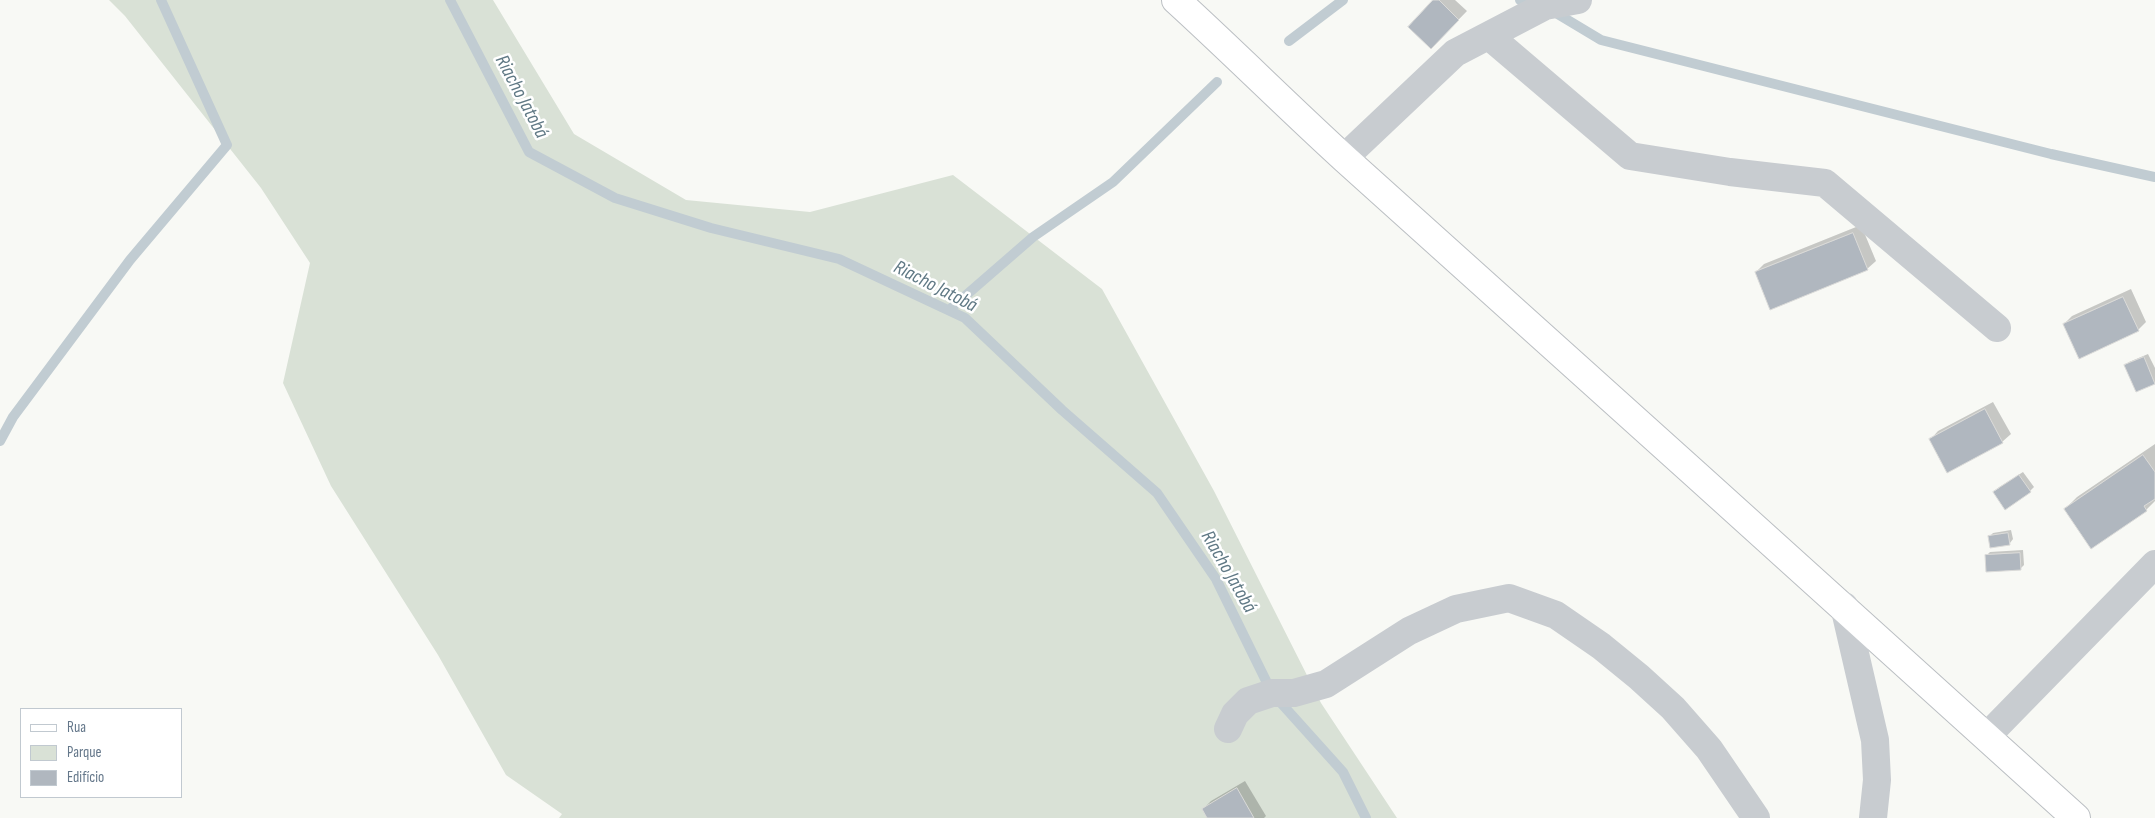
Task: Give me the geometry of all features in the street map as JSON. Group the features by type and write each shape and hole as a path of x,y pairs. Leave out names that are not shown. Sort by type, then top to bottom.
{"main road":[{"path":"1176,0 1344,158 1578,367 1676,459 1844,606 2076,818"}],"street":[{"path":"1344,158 1455,53 1545,6 1578,0"},
{"path":"1490,36 1630,156 1730,172 1825,183 1997,328"},
{"path":"1987,736 2155,564"},
{"path":"1228,729 1235,714 1248,701 1272,693 1294,693 1326,684 1409,631 1456,609 1509,598 1556,615 1601,646 1639,677 1673,708 1709,749 1756,818"},
{"path":"1844,606 1875,740 1877,780 1873,818"}],"green space":[{"path":"109,0 493,0 574,134 686,200 810,212 953,175 1102,289 1214,491 1321,703 1397,818 559,818 562,814 506,775 438,655 331,486 283,383 310,263 261,188 125,16"}],"building":[{"path":"1433,0 1439,0 1459,20 1431,49 1408,27"},
{"path":"1853,233 1868,270 1770,310 1755,272"},
{"path":"2123,297 2139,331 2079,359 2063,324"},
{"path":"2144,357 2155,384 2136,392 2124,365"},
{"path":"1985,409 2003,443 1947,473 1929,439"},
{"path":"2143,455 2155,472 2155,499 2144,506 2147,511 2091,549 2064,509"},
{"path":"2019,475 2031,492 2005,510 1993,492"},
{"path":"2008,533 2010,545 1990,548 1988,536"},
{"path":"2020,553 2021,570 1986,572 1985,555"},
{"path":"1237,788 1254,818 1207,818 1202,809"}],"waterway":[{"path":"0,441 13,417 130,260 227,145 161,0"},
{"name":"Riacho Jatobá","path":"450,0 529,152 615,198 711,228 839,259 965,318 1062,410 1157,493 1216,579 1272,693 1343,772 1366,818"},
{"path":"1289,41 1343,0"},
{"path":"1520,0 1538,4"},
{"path":"1551,10 1601,40 2051,154 2155,177"},
{"path":"949,310 1033,237 1113,182 1217,82"}]}
